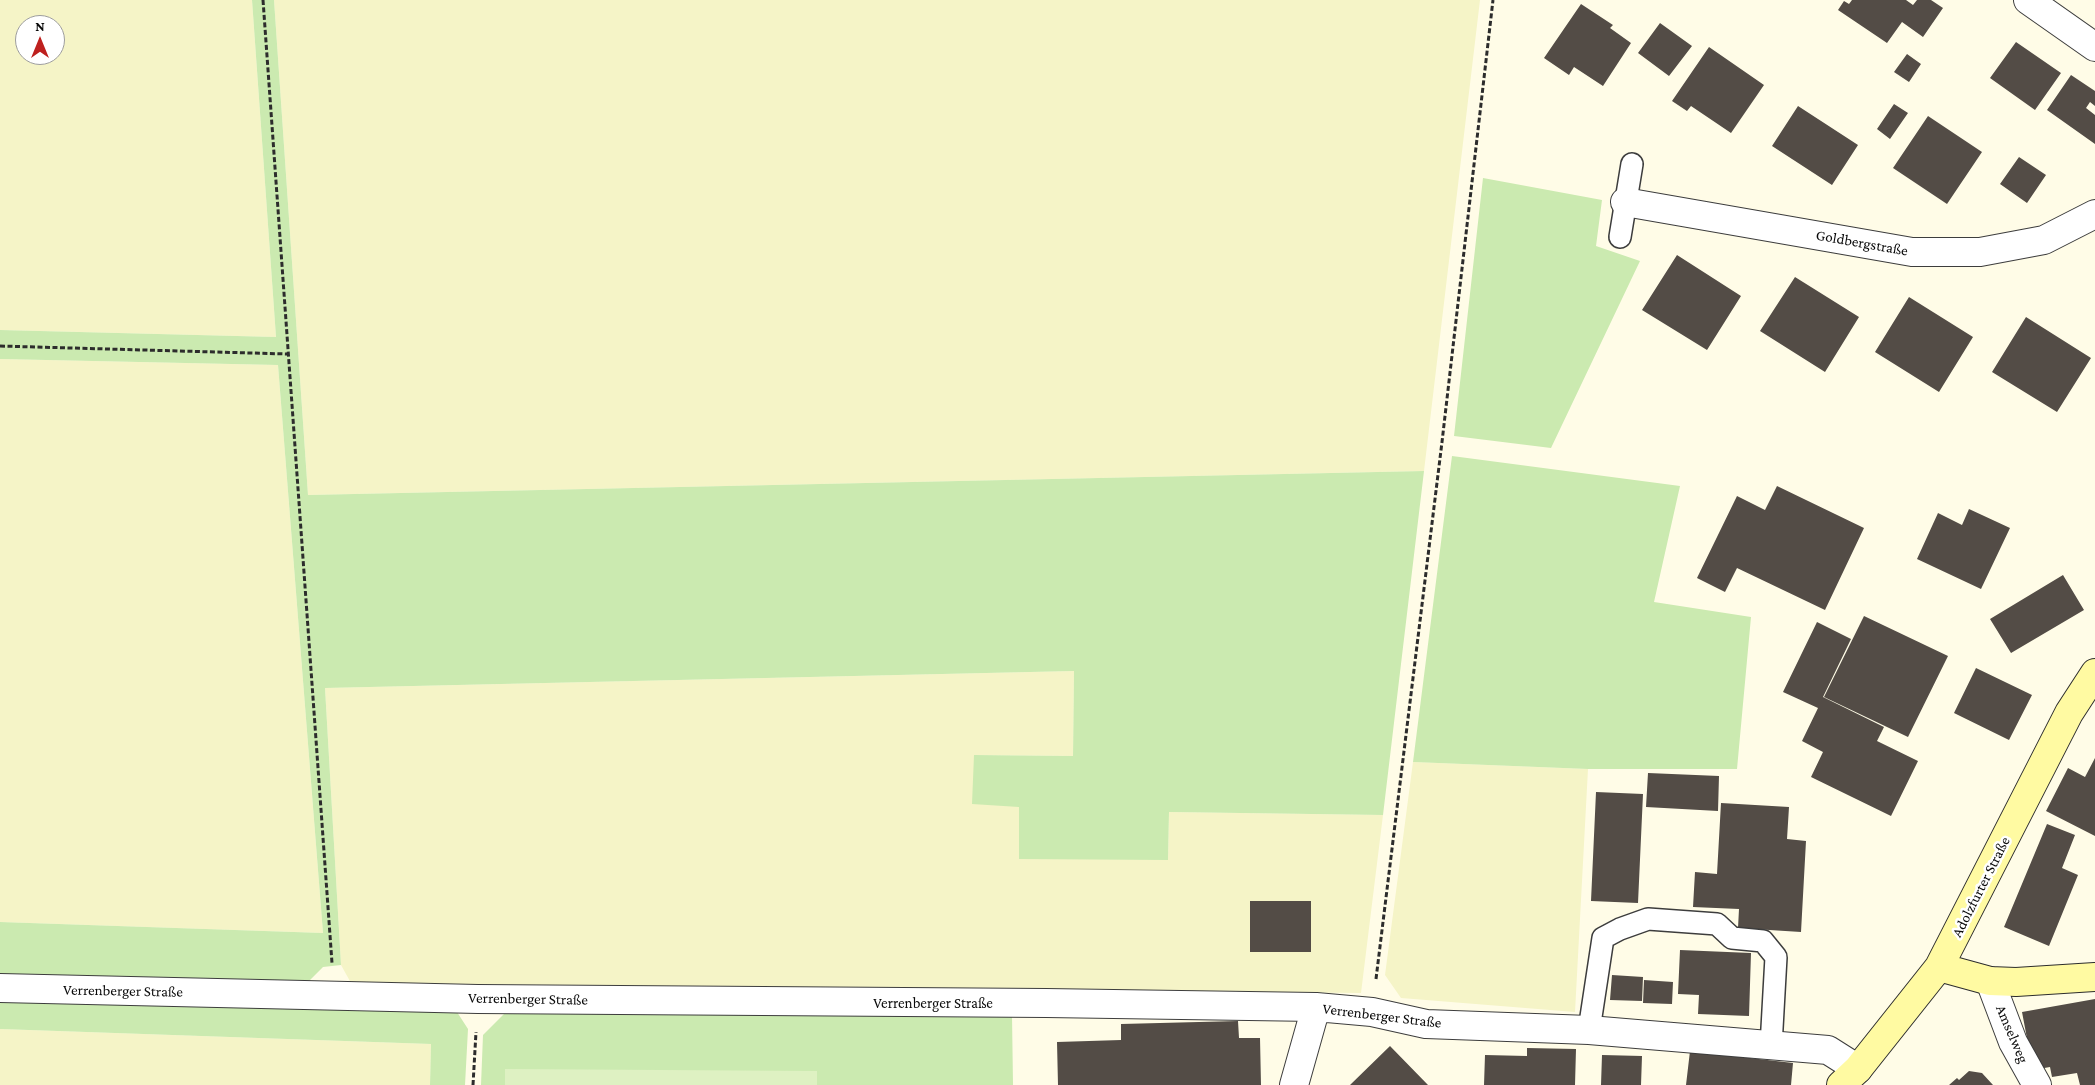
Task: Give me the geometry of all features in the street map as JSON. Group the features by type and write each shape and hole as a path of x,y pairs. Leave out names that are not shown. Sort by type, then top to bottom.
{"main road":[{"name":"Adolzfurter Straße","path":"1850,1077 1940,967 2069,713 2095,673"},
{"path":"1940,967 1990,981 2016,982 2095,976"}],"street":[{"path":"2028,0 2095,47"},
{"name":"Goldbergstraße","path":"1625,202 1912,252 1980,252 2044,240 2095,214"},
{"name":"Amselweg","path":"1990,981 2013,1042 2037,1085"},
{"name":"Verrenberger Straße","path":"0,988 478,999 1316,1007 1372,1012 1426,1024 1589,1030 1828,1050 1850,1077"},
{"path":"1294,1085 1316,1007"}],"lane":[{"path":"1620,237 1632,164"},
{"path":"1589,1030 1603,938 1620,929 1648,920 1717,924 1732,938 1762,941 1776,957 1771,1046"}],"path":[{"path":"263,0 334,996"},
{"path":"1372,1012 1442,442 1492,0"},
{"path":"0,346 287,354"},
{"path":"473,1085 478,999"}],"green space":[{"path":"0,0 252,0 276,337 0,330"},
{"path":"252,0 274,0 308,495 1424,471 1383,815 1169,812 1168,860 1019,859 1019,807 972,804 974,755 1073,756 1074,671 325,688 341,965 323,967 308,982 0,974 0,922 323,933 278,365 0,359 0,330 276,337"},
{"path":"274,0 1480,0 1424,471 308,495"},
{"path":"1483,178 1602,200 1596,246 1640,261 1551,448 1454,436"},
{"path":"0,359 278,365 323,933 0,922"},
{"path":"1452,456 1680,486 1654,602 1751,617 1737,769 1588,769 1413,762"},
{"path":"1074,671 1073,756 974,755 1019,807 1168,860 1169,812 1383,815 1361,993 351,983 341,965 325,688"},
{"path":"1413,762 1588,769 1575,1012 1401,998 1385,975"},
{"path":"0,1001 457,1012 468,1029 465,1085 430,1085 431,1044 0,1029"},
{"path":"506,1012 1012,1015 1013,1085 481,1085 483,1035"},
{"path":"0,1029 431,1044 430,1085 0,1085"},
{"path":"505,1069 817,1071 817,1085 505,1085"}],"building":[{"path":"1852,0 1906,0 1913,5 1917,0 1931,0 1943,8 1923,37 1902,22 1887,43 1838,10 1844,1 1849,4"},
{"path":"1581,4 1613,25 1610,28 1631,43 1603,86 1574,67 1569,75 1544,58"},
{"path":"1660,23 1692,46 1669,76 1638,53"},
{"path":"2016,42 2061,73 2035,110 1990,78"},
{"path":"1709,47 1764,85 1731,133 1691,106 1687,111 1672,101"},
{"path":"1907,54 1921,64 1909,82 1894,72"},
{"path":"2071,75 2095,91 2095,106 2090,102 2086,108 2095,115 2095,144 2047,110"},
{"path":"1894,104 1908,113 1890,139 1877,129"},
{"path":"1798,106 1858,145 1832,185 1772,146"},
{"path":"1928,116 1982,152 1947,204 1893,168"},
{"path":"2019,157 2046,175 2027,203 2000,184"},
{"path":"1677,255 1741,296 1707,350 1642,310"},
{"path":"1795,277 1859,317 1825,372 1760,331"},
{"path":"1909,297 1973,337 1939,392 1875,352"},
{"path":"2026,317 2091,358 2057,412 1992,372"},
{"path":"1777,486 1864,528 1825,610 1737,568 1725,592 1697,578 1737,496 1765,510"},
{"path":"1969,509 2010,528 1981,589 1917,559 1938,513 1962,525"},
{"path":"2063,575 2084,610 2011,653 1990,619"},
{"path":"1864,616 1948,656 1908,737 1824,697"},
{"path":"1817,622 1851,639 1823,697 1884,727 1877,741 1918,761 1891,816 1811,777 1823,752 1802,741 1818,708 1783,692"},
{"path":"1976,668 2032,695 2009,740 1954,713"},
{"path":"2095,758 2095,836 2046,811 2068,768 2085,777"},
{"path":"1648,773 1719,776 1718,811 1646,807"},
{"path":"1596,792 1643,794 1638,903 1591,901"},
{"path":"1721,803 1789,807 1787,839 1806,841 1801,932 1738,928 1739,909 1693,907 1695,872 1717,874"},
{"path":"2047,824 2075,835 2062,868 2078,875 2049,946 2004,927"},
{"path":"1250,901 1311,901 1311,952 1250,952"},
{"path":"1680,950 1751,953 1749,1016 1698,1014 1699,995 1678,994"},
{"path":"1612,975 1643,977 1642,1001 1610,1000"},
{"path":"1644,980 1673,982 1672,1004 1643,1003"},
{"path":"2095,999 2095,1085 2080,1085 2077,1073 2052,1077 2050,1067 2033,1070 2022,1012"},
{"path":"1238,1021 1239,1038 1260,1038 1261,1085 1058,1085 1057,1042 1121,1040 1121,1024"},
{"path":"1390,1046 1428,1085 1350,1085"},
{"path":"1527,1048 1576,1049 1575,1085 1484,1085 1485,1055 1527,1056"},
{"path":"1690,1051 1793,1063 1791,1085 1686,1085"},
{"path":"1602,1055 1642,1056 1641,1085 1601,1085"},
{"path":"1969,1071 1982,1073 1993,1085 1949,1085 1957,1078 1959,1080"}]}
